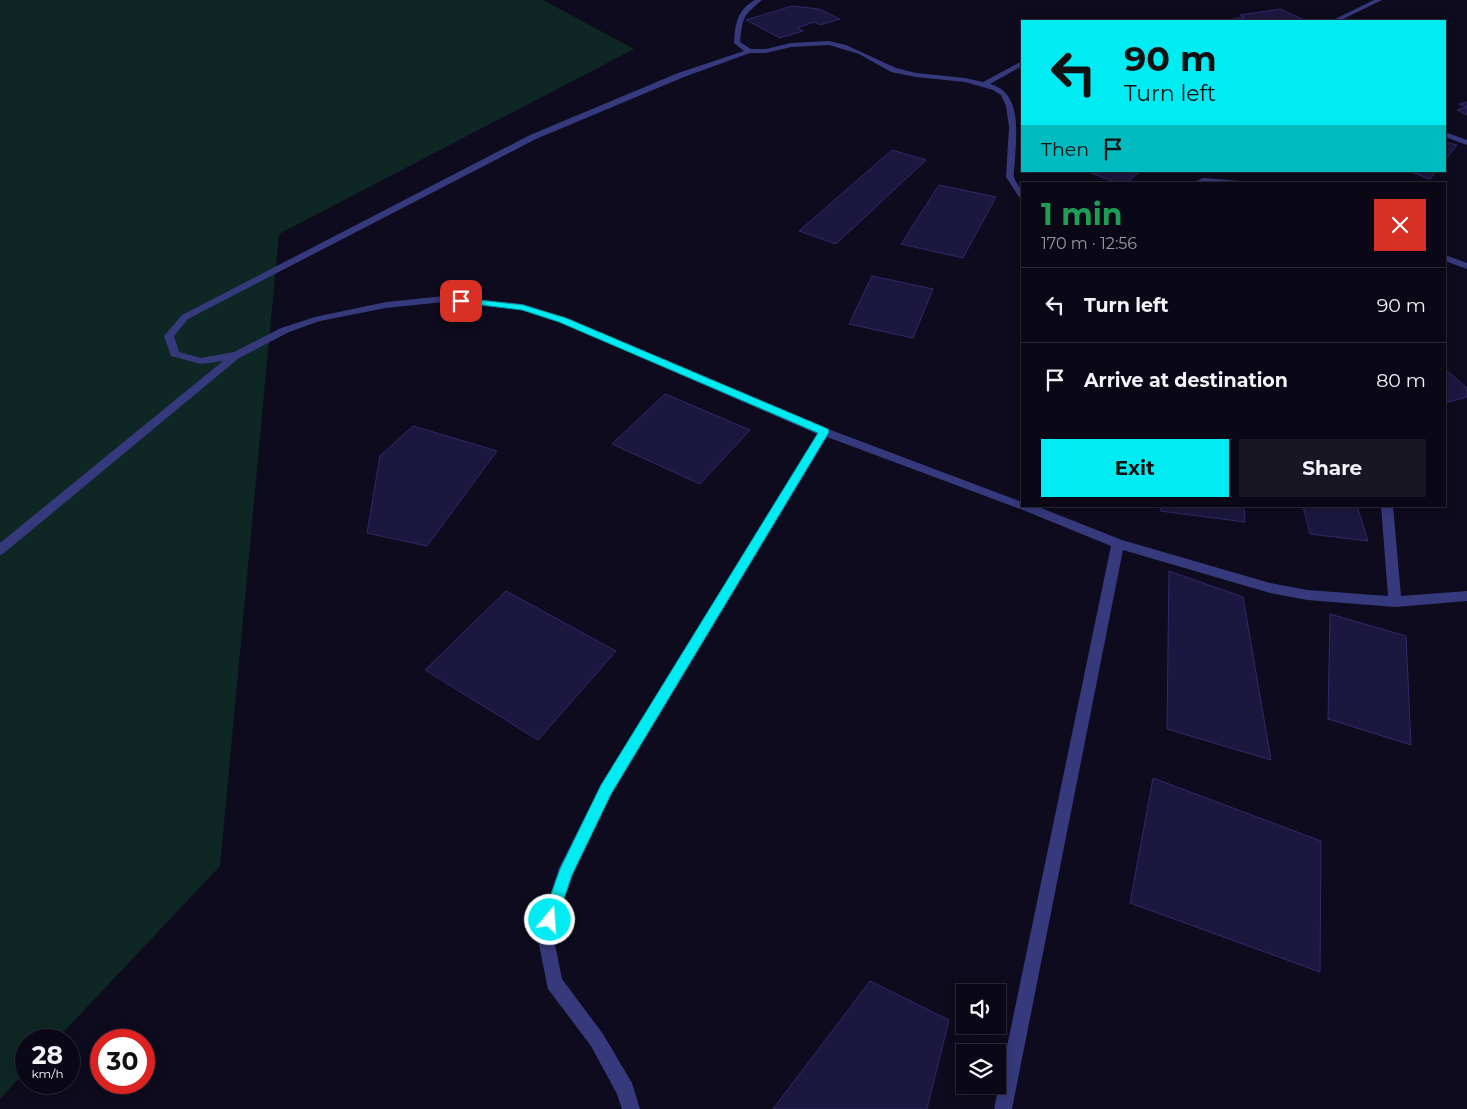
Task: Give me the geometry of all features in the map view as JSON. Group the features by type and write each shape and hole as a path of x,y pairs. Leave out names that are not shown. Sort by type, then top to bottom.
{"street":[{"path":"749,51 737,43 739,20 744,9 759,0"},
{"path":"1336,20 1379,0"},
{"path":"237,355 202,361 175,354 169,336 185,317 533,137 681,75 749,51 766,51 791,45 829,42 853,49 894,70 916,76 985,84 996,88 1004,94 1010,106 1013,127 1010,177 1021,194"},
{"path":"985,84 1021,64"},
{"path":"1446,134 1467,143"},
{"path":"1446,258 1467,266"},
{"path":"0,550 237,355 285,330 318,319 386,305 444,299 523,307 572,324 824,432 1021,505"},
{"path":"631,1109 625,1090 597,1040 554,983 545,935 565,874 606,790 824,432"},
{"path":"1026,507 1118,544 1270,588 1307,595 1395,602 1467,596"},
{"path":"1387,507 1395,602"},
{"path":"1003,1109 1118,544"}],"green space":[{"path":"0,0 543,0 634,49 279,234 220,866 66,1029 15,1029 15,1083 0,1099"}],"building":[{"path":"792,6 819,9 840,19 820,25 814,22 797,28 803,31 780,38 746,20"},
{"path":"1280,9 1305,20 1228,20 1244,17 1240,15"},
{"path":"1467,102 1467,115 1457,110 1466,107 1459,104"},
{"path":"1446,142 1457,145 1446,159"},
{"path":"892,150 926,160 836,244 799,231"},
{"path":"1089,172 1140,172 1127,182 1115,182"},
{"path":"1411,172 1436,172 1430,179"},
{"path":"939,185 996,197 963,258 901,244"},
{"path":"872,276 933,289 913,338 849,324"},
{"path":"1446,370 1467,388 1467,397 1446,403"},
{"path":"665,394 750,430 700,484 612,444"},
{"path":"413,426 497,451 427,546 367,533 380,456"},
{"path":"1161,507 1244,507 1245,522 1160,511"},
{"path":"1303,507 1357,507 1368,541 1310,534"},
{"path":"1169,571 1243,597 1271,760 1167,729"},
{"path":"506,591 616,651 538,740 425,670"},
{"path":"1330,614 1406,636 1411,745 1328,719"},
{"path":"1153,778 1321,841 1320,972 1130,903"},
{"path":"870,981 949,1020 927,1109 773,1109"}],"route":[{"path":"461,301 523,307 562,320 824,432 606,790 565,874 550,920"}]}
